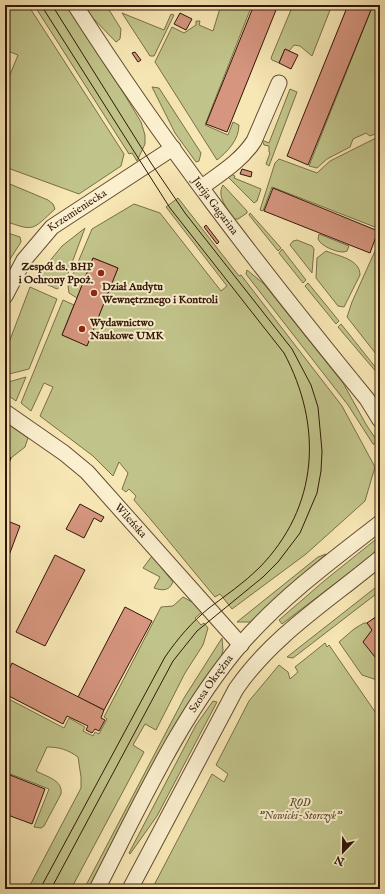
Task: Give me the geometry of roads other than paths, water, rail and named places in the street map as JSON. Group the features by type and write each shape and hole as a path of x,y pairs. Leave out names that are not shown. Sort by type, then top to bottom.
{"street":[{"name":"Jurija Gagarina","path":"75,5 173,148 245,246 367,399 380,420"},
{"path":"202,187 234,165 249,148 254,141 279,83"},
{"name":"Krzemieniecka","path":"5,296 24,260 52,227 173,148"},
{"name":"Jurija Gagarina","path":"367,399 380,410"},
{"name":"Wileńska","path":"5,412 64,453 87,472 241,645"},
{"name":"Szosa Okrężna","path":"97,889 182,730 200,700 241,645 279,606 380,523"},
{"name":"Szosa Okrężna","path":"130,889 236,689 247,672 273,644 380,558"}],"tram line":[{"path":"40,889 165,657 180,637 197,619 259,568 279,544 294,519 304,492 309,465 309,437 305,409 297,381 284,353 170,208 41,5"},
{"path":"51,889 173,661 197,631 263,577 278,562 300,533 317,493 321,471 322,451 318,407 311,385 292,349 185,213 151,163 52,5"}],"place":[{"name":"Zespół ds. BHP i Ochrony Ppoż.","path":"101,273"},
{"name":"Dział Audytu Wewnętrznego i Kontroli","path":"94,293"},
{"name":"Wydawnictwo Naukowe UMK","path":"82,329"}],"park label":[{"name":"ROD \"Nowicki-Storczyk\"","path":"300,809"}]}
